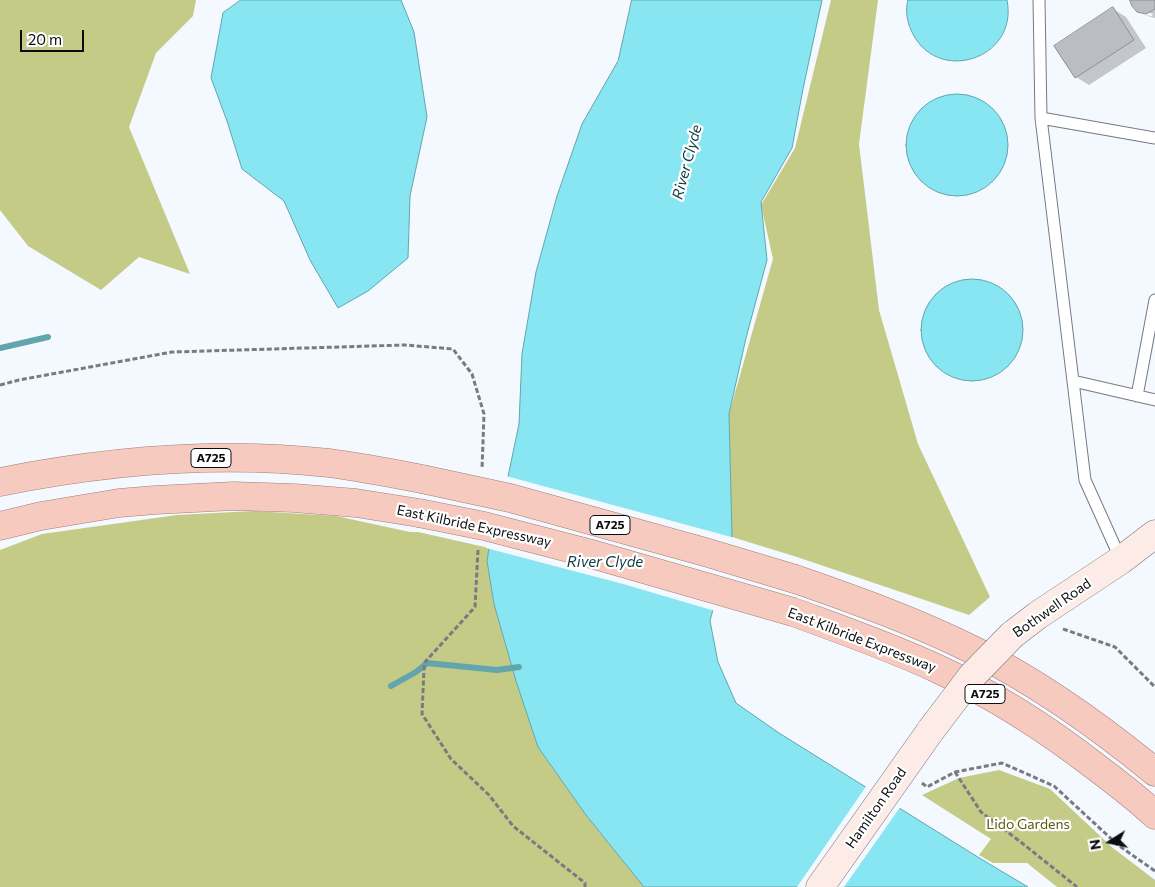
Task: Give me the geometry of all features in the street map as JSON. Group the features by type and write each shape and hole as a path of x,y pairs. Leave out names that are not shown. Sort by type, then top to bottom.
{"highway":[{"name":"A725","path":"0,482 34,475 129,462 239,457 330,463 422,479 500,496 705,552 795,579 887,612 976,651 1024,678 1073,709 1119,742 1155,772"},
{"name":"East Kilbride Expressway","path":"0,526 41,516 119,503 234,496 356,503 484,526 588,553 793,612 898,651 994,698 1042,728 1117,782 1155,815"}],"main road":[{"name":"Bothwell Road","path":"931,730 972,676 1012,635 1038,615 1121,560 1155,534"},
{"name":"Bothwell Road","path":"1121,560 1155,548"},
{"name":"Hamilton Road","path":"820,887 910,779 931,730"}],"lane":[{"path":"1039,0 1041,118 1085,480 1121,560"},
{"path":"1041,118 1155,138"},
{"path":"1136,396 1155,300"},
{"path":"1073,381 1155,400"}],"path":[{"path":"0,385 172,352 404,345 453,349 472,374 484,414 482,472"},
{"path":"478,549 475,607 425,662 422,714 451,759 489,795 513,826 584,883 585,887"},
{"path":"1038,615 1053,625 1115,648 1155,687"},
{"path":"910,779 926,787 955,772 1002,763 1054,786 1118,845 1155,871"},
{"path":"955,772 981,812 1077,887"}],"green space":[{"path":"0,0 196,0 193,16 156,53 129,127 190,274 139,257 101,290 28,246 0,210"},
{"path":"831,0 878,0 859,144 879,310 918,444 990,597 969,615 732,537 729,414 773,259 761,205 795,148"},
{"path":"253,511 336,516 489,548 487,561 494,604 516,681 538,747 586,815 644,887 0,887 0,550 42,534 177,515"},
{"name":"Lido Gardens","path":"999,770 1050,789 1113,848 1155,880 1155,887 1057,887 1027,863 993,863 979,855 991,839 922,795 959,778"}],"water":[{"path":"241,0 401,0 414,32 427,117 410,196 408,258 368,291 338,308 310,260 284,201 242,169 211,78 223,13"},
{"name":"River Clyde","path":"632,0 822,0 792,148 761,202 767,260 746,338 729,414 732,537 710,621 718,662 736,703 779,733 1028,887 644,887 586,815 538,747 516,681 494,604 487,561 505,491 519,424 522,354 536,272 557,196 582,124 618,61"},
{"path":"908,0 1007,0 1007,21 1000,38 988,51 973,58 955,61 938,57 923,47 908,23"},
{"path":"957,94 976,98 993,109 1004,126 1008,145 1004,164 993,181 976,192 957,196 938,192 921,181 910,164 906,145 910,126 921,109 938,98"},
{"path":"972,279 992,283 1008,294 1019,310 1023,330 1019,350 1008,366 992,377 972,381 952,377 936,366 925,350 921,330 925,310 936,294 952,283"}],"pier":[{"path":"506,476 735,538 715,611 623,584 486,548"},
{"path":"867,785 901,806 844,887 797,887"}],"building":[{"path":"1130,0 1155,0 1155,9 1146,14 1137,12"},
{"path":"1113,7 1134,40 1075,78 1054,46"}],"waterway":[{"path":"0,348 48,337"},
{"path":"391,686 416,672 427,663 497,670 519,667"}]}
